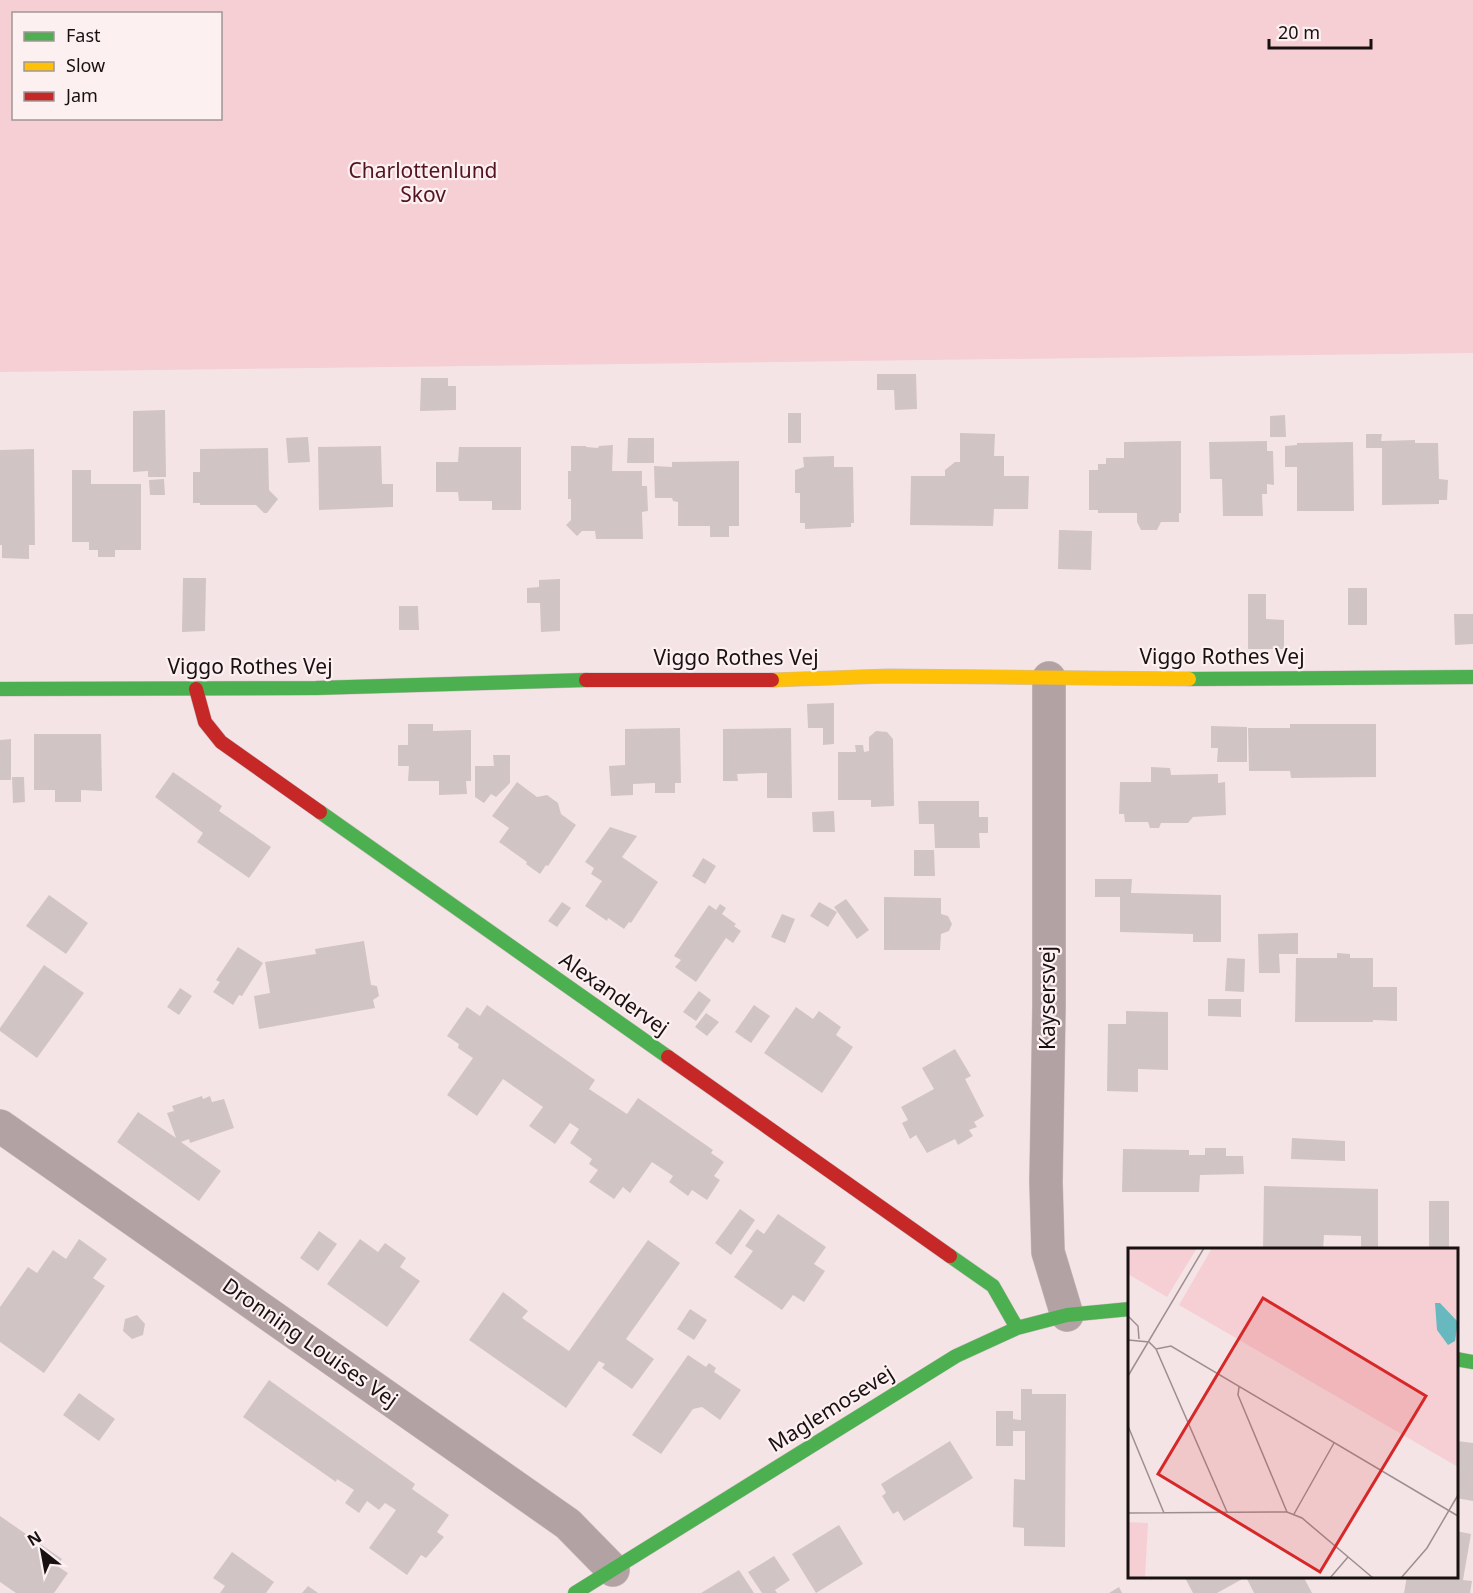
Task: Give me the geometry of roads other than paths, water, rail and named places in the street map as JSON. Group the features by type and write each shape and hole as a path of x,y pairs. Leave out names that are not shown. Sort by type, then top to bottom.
{"street":[{"name":"Viggo Rothes Vej","path":"0,689 339,687 584,680 792,680 888,676 1196,679 1473,677"},
{"name":"Kaysersvej","path":"1050,678 1046,1182 1048,1252 1067,1315"},
{"name":"Alexandervej","path":"196,688 205,722 221,742 993,1286 1017,1329"},
{"name":"Dronning Louises Vej","path":"0,1126 568,1524 613,1569"},
{"name":"Maglemosevej","path":"575,1593 956,1356 1017,1329 1067,1315 1128,1310"},
{"path":"1458,1359 1473,1362"}],"park label":[{"name":"Charlottenlund Skov","path":"423,183"}]}
